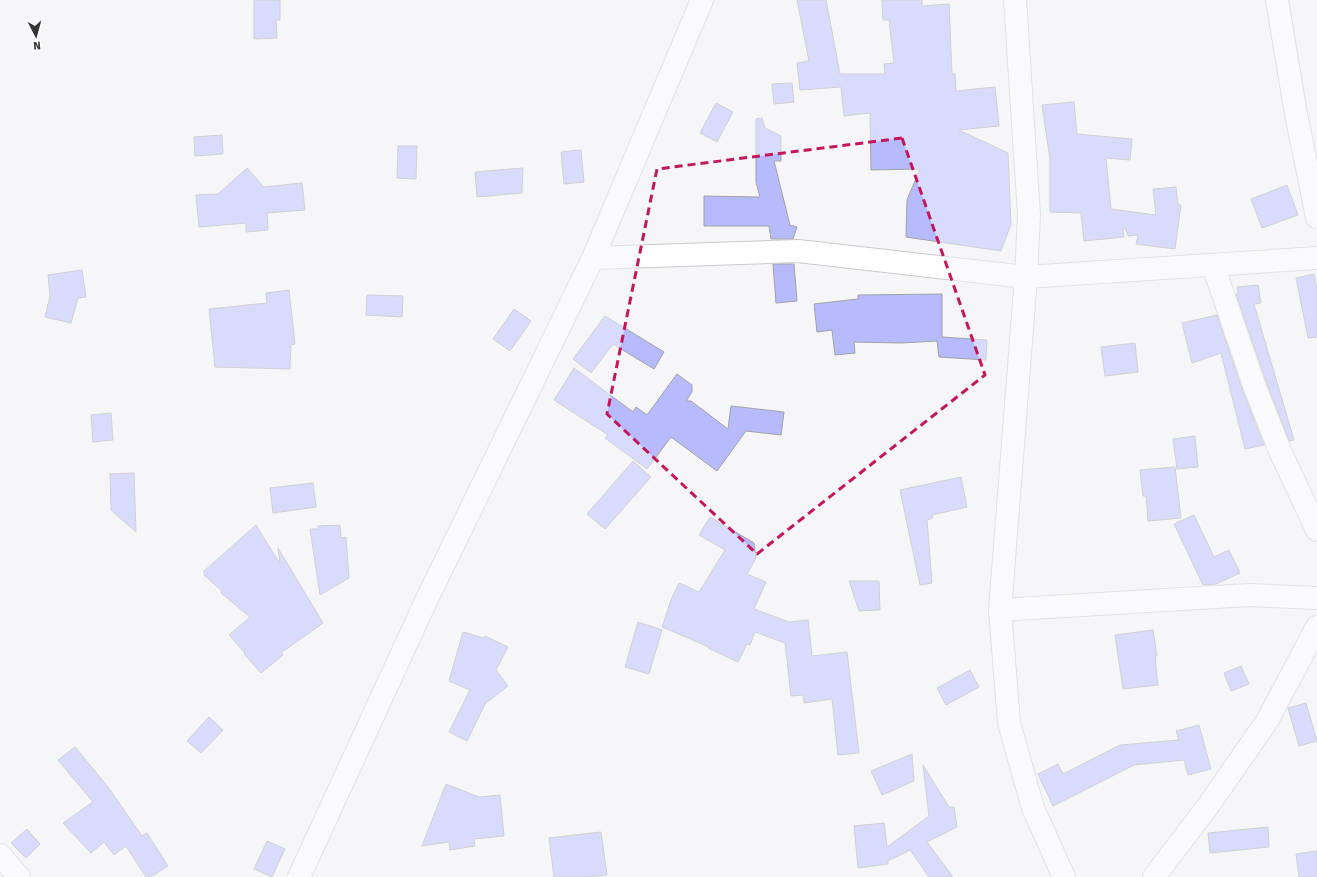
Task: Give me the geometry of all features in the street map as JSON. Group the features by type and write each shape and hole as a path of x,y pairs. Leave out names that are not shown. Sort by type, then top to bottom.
{"street":[{"path":"299,877 422,609 593,258 702,0"},
{"path":"1015,0 1029,215 1026,277 1000,610 1009,723 1033,808 1064,877"},
{"path":"1277,0 1296,114 1317,217"},
{"path":"593,258 798,251 1026,277 1317,258"},
{"path":"1213,264 1254,385 1280,451 1317,530"},
{"path":"1000,610 1249,595 1317,598"},
{"path":"1154,877 1208,806 1267,721 1317,627"},
{"path":"0,855 19,877"}],"highlighted area":[{"path":"902,138 985,375 757,554 607,414 657,169"}],"building":[{"path":"254,0 280,0 280,20 276,20 277,38 254,39"},
{"path":"797,0 826,0 840,74 885,74 884,64 894,63 889,20 883,20 882,0 922,0 922,6 949,4 952,74 955,74 956,91 995,87 999,126 959,130 1008,153 1011,224 1001,251 906,237 907,200 920,169 871,170 870,113 844,116 841,87 800,90 797,63 809,61"},
{"path":"792,83 794,102 774,104 772,84"},
{"path":"1074,102 1077,134 1132,139 1130,160 1106,158 1111,209 1156,215 1153,189 1176,187 1178,205 1181,205 1175,249 1136,244 1138,235 1128,236 1125,228 1123,229 1124,237 1084,241 1081,213 1050,212 1050,159 1042,105"},
{"path":"716,103 733,112 717,142 700,133"},
{"path":"762,118 765,128 781,136 781,161 774,161 790,225 797,227 793,239 771,239 769,226 704,226 704,196 760,197 756,182 756,119"},
{"path":"222,135 223,154 195,156 194,137"},
{"path":"398,146 417,146 416,179 397,178"},
{"path":"581,150 584,182 564,184 561,152"},
{"path":"247,168 264,187 302,183 305,210 267,213 268,230 246,232 246,223 199,227 196,195 218,194"},
{"path":"523,168 522,193 477,197 475,172"},
{"path":"1287,185 1298,215 1262,228 1251,199"},
{"path":"773,264 794,264 797,301 776,303"},
{"path":"82,270 86,297 78,298 71,323 45,317 50,296 48,275"},
{"path":"1314,274 1317,290 1317,337 1308,338 1296,278"},
{"path":"1258,285 1261,303 1254,304 1294,440 1289,441 1266,381 1236,294 1238,294 1237,287"},
{"path":"289,290 295,344 291,345 290,369 215,367 209,309 267,303 266,293"},
{"path":"942,294 942,337 987,340 986,360 939,357 937,341 901,343 854,342 855,353 835,355 832,330 817,332 814,304 858,299 858,295"},
{"path":"367,295 403,296 402,317 366,315"},
{"path":"514,309 531,321 510,351 493,339"},
{"path":"1217,315 1242,389 1264,445 1245,449 1221,353 1192,363 1182,323"},
{"path":"605,316 664,352 654,369 613,344 591,373 573,359"},
{"path":"1135,343 1138,372 1105,376 1101,347"},
{"path":"574,368 633,412 636,407 647,415 677,374 692,385 692,392 686,401 691,401 728,429 731,406 784,412 781,435 746,431 717,471 671,437 647,469 605,438 608,435 554,400"},
{"path":"111,413 113,440 93,442 91,415"},
{"path":"1195,436 1198,467 1177,469 1173,439"},
{"path":"633,461 651,477 605,529 587,514"},
{"path":"1175,467 1181,518 1148,521 1146,496 1143,496 1140,470"},
{"path":"134,473 136,532 111,510 110,474"},
{"path":"961,477 967,507 932,515 933,518 927,520 932,583 920,585 900,490"},
{"path":"313,483 316,507 273,513 270,488"},
{"path":"1194,515 1214,557 1229,550 1240,573 1216,584 1203,585 1174,524"},
{"path":"710,517 754,543 756,558 747,574 766,582 754,609 789,622 808,620 812,656 847,652 859,753 838,755 832,699 804,703 803,695 791,696 785,643 755,632 750,645 747,644 738,662 708,648 709,647 662,627 671,600 679,583 699,592 725,550 699,535"},
{"path":"256,525 280,564 278,548 323,623 281,653 283,655 261,673 229,635 250,617 221,593 222,591 204,575 205,574 203,572"},
{"path":"340,525 341,538 346,537 349,578 320,595 310,529 318,529 318,526"},
{"path":"849,581 879,581 880,610 859,611"},
{"path":"638,622 662,630 649,674 625,667"},
{"path":"1153,630 1157,656 1155,656 1158,685 1123,689 1115,635"},
{"path":"463,632 484,638 485,636 508,647 496,670 508,686 485,704 467,741 449,732 470,690 449,681"},
{"path":"1241,666 1249,684 1231,691 1224,673"},
{"path":"970,670 979,687 946,705 937,688"},
{"path":"1306,703 1317,741 1299,746 1288,708"},
{"path":"209,717 223,730 201,753 187,741"},
{"path":"1199,725 1211,769 1188,775 1184,760 1134,765 1053,806 1038,774 1058,764 1063,774 1120,745 1179,740 1176,731"},
{"path":"75,747 108,787 142,836 147,833 168,866 151,877 146,877 126,846 114,855 104,842 91,853 63,823 93,802 58,760"},
{"path":"912,754 914,781 882,795 871,771"},
{"path":"923,765 949,807 954,807 957,827 927,842 953,877 929,877 910,850 888,861 888,864 858,868 854,826 884,823 887,847 929,816"},
{"path":"446,784 479,797 500,795 504,836 474,839 475,846 450,850 449,842 422,846"},
{"path":"1268,827 1269,847 1210,853 1208,833"},
{"path":"27,829 40,844 26,858 11,843"},
{"path":"601,832 607,875 554,877 549,838"},
{"path":"267,841 285,849 272,877 254,869"},
{"path":"1317,851 1317,877 1299,877 1296,854"}]}
